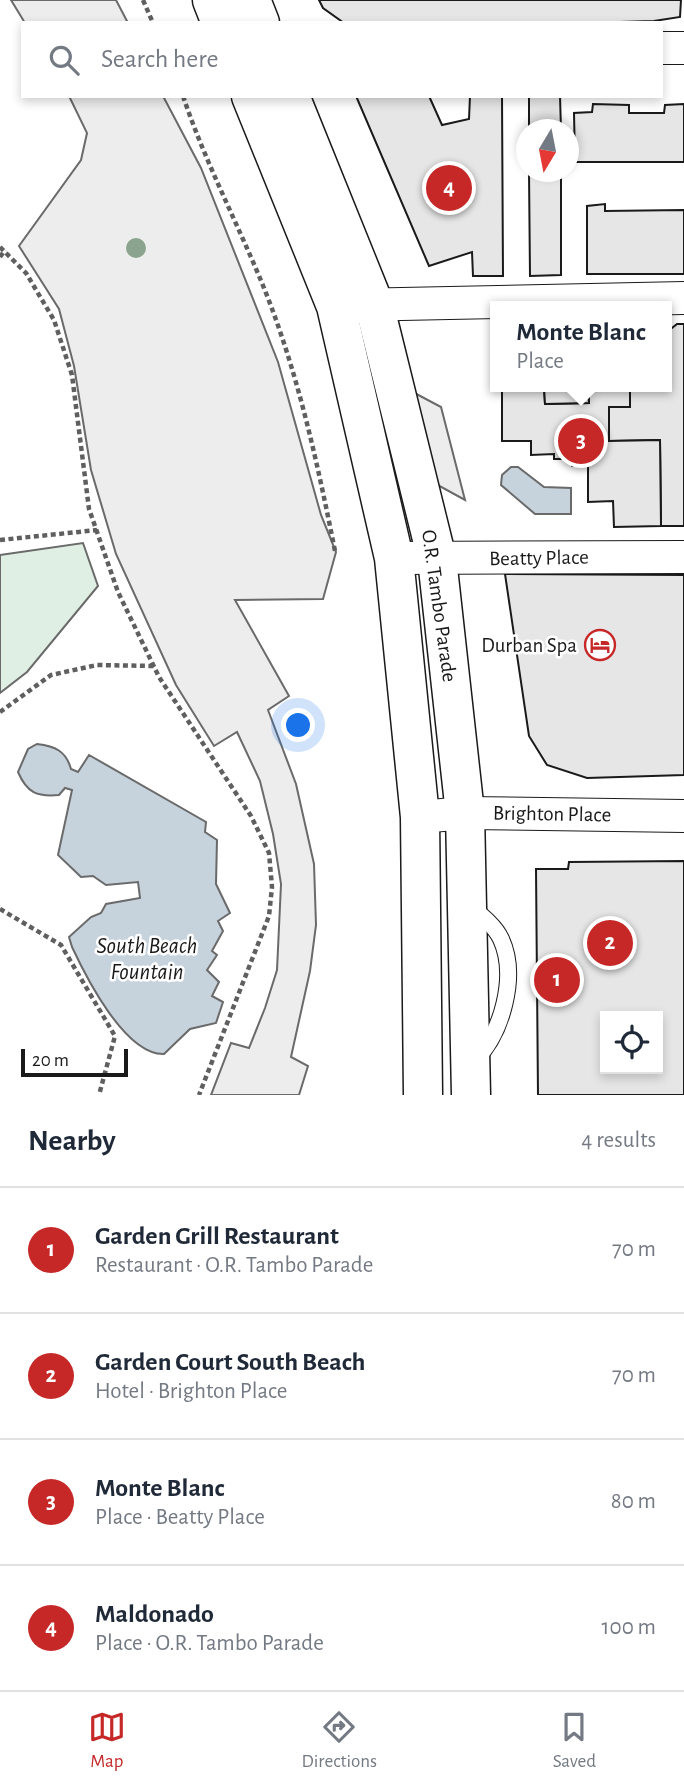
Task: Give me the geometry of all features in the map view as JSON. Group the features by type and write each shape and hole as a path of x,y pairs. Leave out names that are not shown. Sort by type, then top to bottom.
{"main road":[{"path":"212,0 220,21"},
{"path":"251,0 259,21"},
{"name":"O.R. Tambo Parade","path":"252,98 336,306 394,558 420,817 423,1095"},
{"name":"O.R. Tambo Parade","path":"291,98 374,304 437,559 465,813 471,1080"}],"street":[{"path":"663,48 684,48"},
{"path":"529,301 684,298"},
{"path":"336,306 490,302"},
{"name":"Beatty Place","path":"394,558 684,556"},
{"name":"Brighton Place","path":"420,817 465,813 684,816"}],"path":[{"path":"143,0 152,21"},
{"path":"184,98 264,289 293,369 315,451 335,551"},
{"path":"0,257 2,249"},
{"path":"2,249 26,273 54,320 72,375 82,473 97,530 118,592 154,666 251,816 269,853 269,916 199,1095"},
{"path":"0,540 97,530"},
{"path":"0,712 51,675 97,666 154,666"},
{"path":"0,909 61,945 90,999 108,1022 115,1036 99,1095"}],"green space":[{"path":"83,543 98,586 27,672 0,693 0,555"}],"shaded area":[{"path":"11,0 116,0 127,21 24,21"},
{"path":"70,98 164,98 201,168 278,362 321,515 336,552 323,599 235,600 289,696 268,710 296,784 314,864 316,925 310,971 291,1057 308,1066 299,1095 211,1095 231,1043 249,1048 277,970 281,884 273,834 260,781 237,732 214,746 176,685 116,554 91,470 74,366 59,309 19,246 81,160 87,133"},
{"path":"407,389 441,407 465,500 434,483"}],"water":[{"path":"511,467 518,467 544,487 571,488 571,514 535,514 501,485 502,475"},
{"name":"South Beach Fountain","path":"37,744 59,750 71,769 78,772 89,755 206,822 205,832 217,840 216,884 230,913 218,921 223,931 212,951 217,955 207,970 219,982 212,996 223,1002 216,1023 190,1029 164,1054 149,1051 121,1028 97,994 72,947 69,937 91,917 101,913 106,904 140,898 138,882 106,885 93,876 81,877 58,855 72,790 65,788 59,795 45,795 34,792 25,785 18,772 28,749"}],"building":[{"path":"319,0 681,0 680,17 654,21 341,21 323,8"},
{"path":"357,98 430,98 442,125 469,119 470,98 502,98 503,276 473,276 472,252 429,266"},
{"path":"529,98 560,98 561,119 529,119"},
{"path":"593,104 629,105 629,113 664,113 665,105 684,104 684,162 579,162 579,119 574,119 574,113 592,112"},
{"path":"529,182 561,182 561,275 530,276"},
{"path":"605,204 605,211 684,210 684,274 587,274 587,206"},
{"path":"677,324 684,324 684,526 661,526 660,440 609,441 609,407 630,407 630,392 672,392 672,328"},
{"path":"502,392 544,392 545,404 589,403 588,392 630,392 630,407 609,407 609,441 660,440 661,526 614,527 613,501 588,502 588,466 572,466 571,459 554,459 554,454 531,455 531,441 502,441"},
{"path":"544,392 588,392 589,403 545,404"},
{"name":"Durban Spa","path":"505,574 684,575 684,775 587,778 547,765 529,736"},
{"path":"684,861 684,1095 538,1095 536,869 568,869 569,862"}],"place":[{"name":"Maldonado","path":"449,188"},
{"name":"Monte Blanc","path":"581,441"},
{"name":"Durban Spa","path":"600,645"},
{"name":"Garden Court South Beach","path":"610,943"},
{"name":"Garden Grill Restaurant","path":"557,980"}]}
